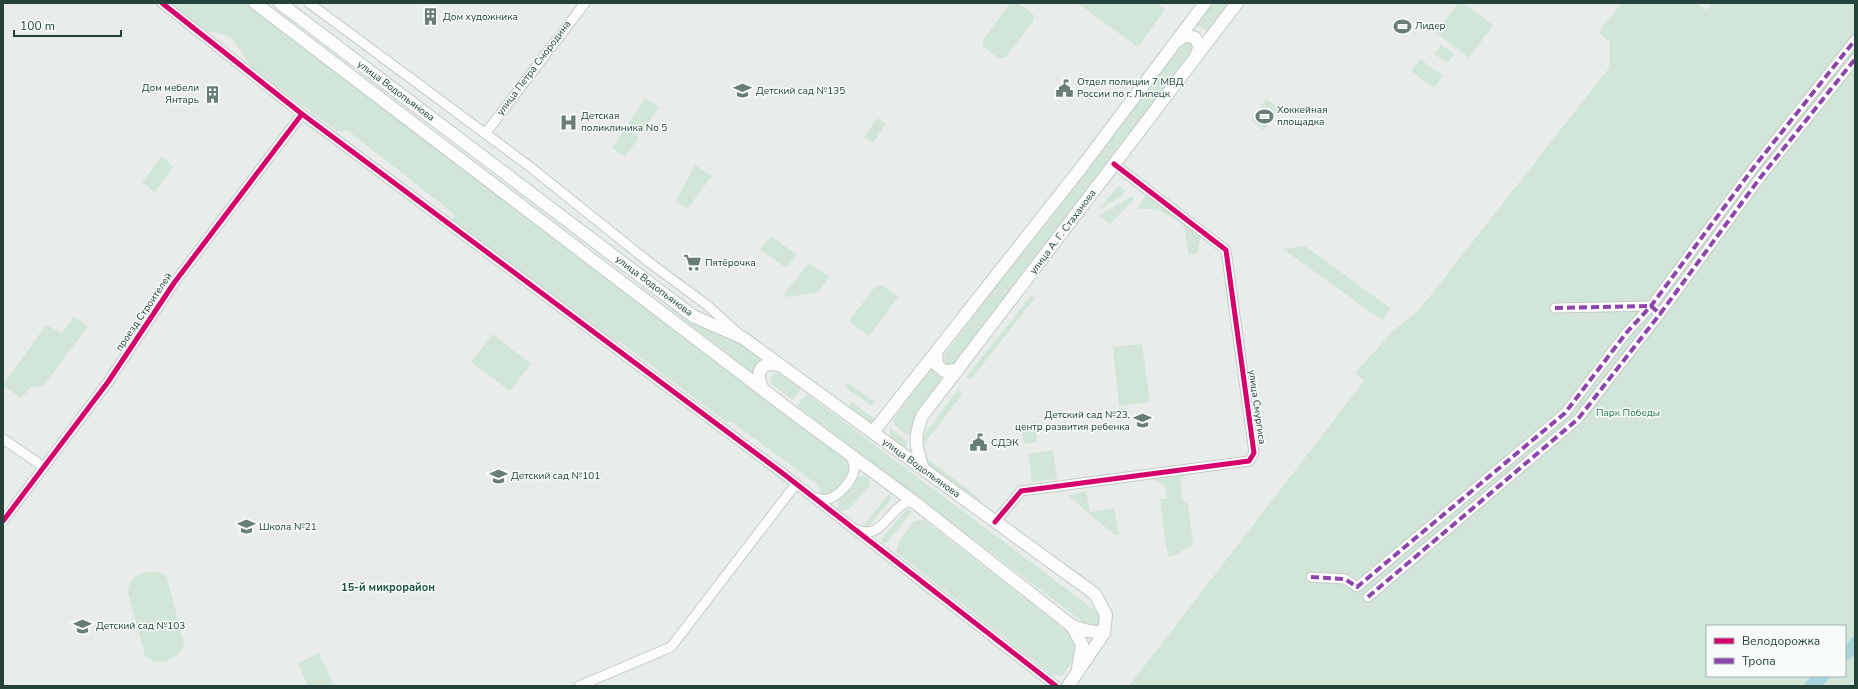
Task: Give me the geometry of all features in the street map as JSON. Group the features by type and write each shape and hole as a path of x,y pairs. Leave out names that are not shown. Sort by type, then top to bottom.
{"main road":[{"name":"улица Водопьянова","path":"255,3 764,391 914,501 1072,626 1088,631 1104,633 1106,615 1095,594 922,470 873,432 743,338 693,316 280,3"},
{"path":"873,432 1084,164 1205,3"},
{"name":"улица А. Г. Стаханова","path":"922,470 916,443 916,434 922,416 1237,3"},
{"path":"1175,43 1186,35 1195,38 1200,47 1194,59"},
{"path":"936,353 937,365 940,368 944,371 958,370"},
{"path":"764,391 759,379 759,373 762,367 767,364 780,365"},
{"name":"улица Водопьянова","path":"1072,626 1082,644 1077,674"},
{"path":"1068,686 1104,633"}],"street":[{"path":"162,3 302,114 814,497 1056,686"},
{"path":"309,3 529,166 652,265 706,305 743,338"},
{"name":"улица Петра Смородина","path":"485,134 585,3"},
{"path":"1311,577 1345,580 1357,587 1565,413 1628,332 1651,306 1754,167 1855,40"},
{"path":"1368,598 1578,419 1660,314 1760,178 1855,60"},
{"name":"проезд Строителей","path":"3,521 108,382 174,283 302,114"},
{"name":"улица Смургиса","path":"995,522 1022,491 1249,461 1254,453 1226,250 1114,164"},
{"path":"1555,308 1651,306 1660,314"},
{"path":"3,439 44,467"},
{"path":"814,497 829,499 837,495 850,480 854,470 852,455"},
{"path":"579,686 671,647 796,484"},
{"path":"853,527 868,533 878,530 903,505 914,501"}],"green space":[{"path":"168,3 246,3 839,453 847,460 850,466 845,481 834,493 825,497 820,494 819,486 732,422 726,422 619,341 613,342 454,221 453,213 347,130 337,131 252,68 233,40 226,35 206,31"},
{"path":"1010,3 1018,3 1033,14 1034,20 1005,58 998,58 983,46 983,40"},
{"path":"1077,3 1157,3 1165,9 1138,47"},
{"path":"1210,3 1231,3 1210,32 1199,26 1193,26"},
{"path":"1458,3 1463,3 1493,25 1469,58 1436,33"},
{"name":"Парк Победы","path":"1622,3 1696,3 1707,10 1712,3 1855,3 1855,686 1129,686 1364,381 1355,373 1393,331 1419,310 1609,68 1610,42 1598,32"},
{"path":"1189,40 1196,47 962,359 951,368 945,364 945,354 1180,43"},
{"path":"1441,45 1454,54 1448,63 1434,54"},
{"path":"1420,59 1443,76 1434,88 1411,71"},
{"path":"645,98 659,107 640,134 627,125"},
{"name":"Хоккейная площадка","path":"1266,99 1280,108 1263,130 1251,120"},
{"path":"877,118 886,124 873,143 864,137"},
{"path":"626,128 639,137 625,157 612,148"},
{"path":"162,156 173,167 155,192 142,182"},
{"path":"695,165 712,176 687,209 676,201"},
{"path":"1118,186 1126,191 1122,196 1098,210"},
{"path":"1147,194 1201,235 1197,254 1189,255 1184,226 1172,217 1157,210 1137,209"},
{"path":"1132,196 1135,198 1110,224 1099,216"},
{"path":"771,236 797,255 786,268 760,249"},
{"path":"1305,246 1390,308 1383,321 1283,249"},
{"path":"809,263 829,277 818,292 787,297 784,295"},
{"path":"882,285 898,297 869,336 849,321 874,288"},
{"path":"1031,296 1035,298 971,379 968,379 967,376"},
{"path":"666,302 697,324 741,344 765,362 754,375 664,304"},
{"path":"74,317 88,326 43,386 35,388 32,386 21,398 3,385 46,325 62,333"},
{"path":"493,334 531,364 510,391 471,362"},
{"path":"1142,344 1150,402 1119,406 1113,347"},
{"path":"932,366 947,377 917,418 909,436 894,425 893,420"},
{"path":"775,373 780,374 801,389 793,400 771,384 770,379"},
{"path":"848,383 875,402 872,406 845,387"},
{"path":"958,389 961,390 961,396 924,444 923,438 927,431"},
{"path":"807,394 1097,612 1101,624 1097,628 1092,629 797,406"},
{"path":"852,402 877,421 875,424 869,422 848,407"},
{"path":"1035,422 1037,442 1024,444 1023,432 1025,427 1030,423"},
{"path":"890,428 907,441 906,448 890,437"},
{"path":"1053,450 1057,479 1032,482 1028,454"},
{"path":"928,459 980,499 979,501 967,492 962,492 930,467 925,461"},
{"path":"1185,473 1185,476 1180,479 1183,501 1188,504 1193,545 1169,557 1166,547 1160,499 1167,499 1164,484 1155,481 1155,477"},
{"path":"863,475 869,479 871,483 869,487 848,510 841,511 838,509 840,500 846,489 855,480"},
{"path":"1086,491 1090,512 1114,508 1119,535 1115,535 1067,495"},
{"path":"889,494 892,498 867,528 862,527"},
{"path":"907,509 911,510 911,513 886,543 882,543 881,539"},
{"path":"924,520 1074,637 1076,644 1075,658 1062,676 1051,674 896,552 899,542 914,521"},
{"path":"160,572 167,577 184,644 178,654 173,658 162,662 150,660 145,656 128,592 130,583 134,578 140,574"},
{"path":"319,653 334,686 308,686 298,663"}],"waterway":[{"path":"1846,654 1855,644"},
{"path":"1811,686 1822,677"}],"marked path":[{"path":"1311,577 1345,579 1357,587 1565,413 1627,332 1651,306 1754,167 1855,40"},
{"path":"1555,308 1651,306 1660,314 1760,178 1855,59"},
{"path":"1368,597 1578,419 1660,314"}],"cycle path":[{"path":"162,3 302,114 781,472 1056,686"},
{"path":"3,521 108,382 174,283 302,114"},
{"path":"995,522 1021,491 1249,461 1254,453 1226,250 1114,164"}],"place":[{"name":"Дом художника","path":"430,17"},
{"name":"Лидер","path":"1402,26"},
{"name":"Отдел полиции 7 МВД России по г. Липецк","path":"1064,88"},
{"name":"Детский сад №135","path":"743,91"},
{"name":"Дом мебели Янтарь","path":"212,94"},
{"name":"Хоккейная площадка","path":"1264,116"},
{"name":"Детская поликлиника No 5","path":"568,122"},
{"name":"Пятёрочка","path":"692,263"},
{"name":"Детский сад №23, центр развития ребенка","path":"1143,421"},
{"name":"СДЭК","path":"978,443"},
{"name":"Детский сад №101","path":"498,476"},
{"name":"Школа №21","path":"246,527"},
{"name":"Детский сад №103","path":"83,626"}],"district":[{"name":"15-й микрорайон","path":"388,587"}]}
